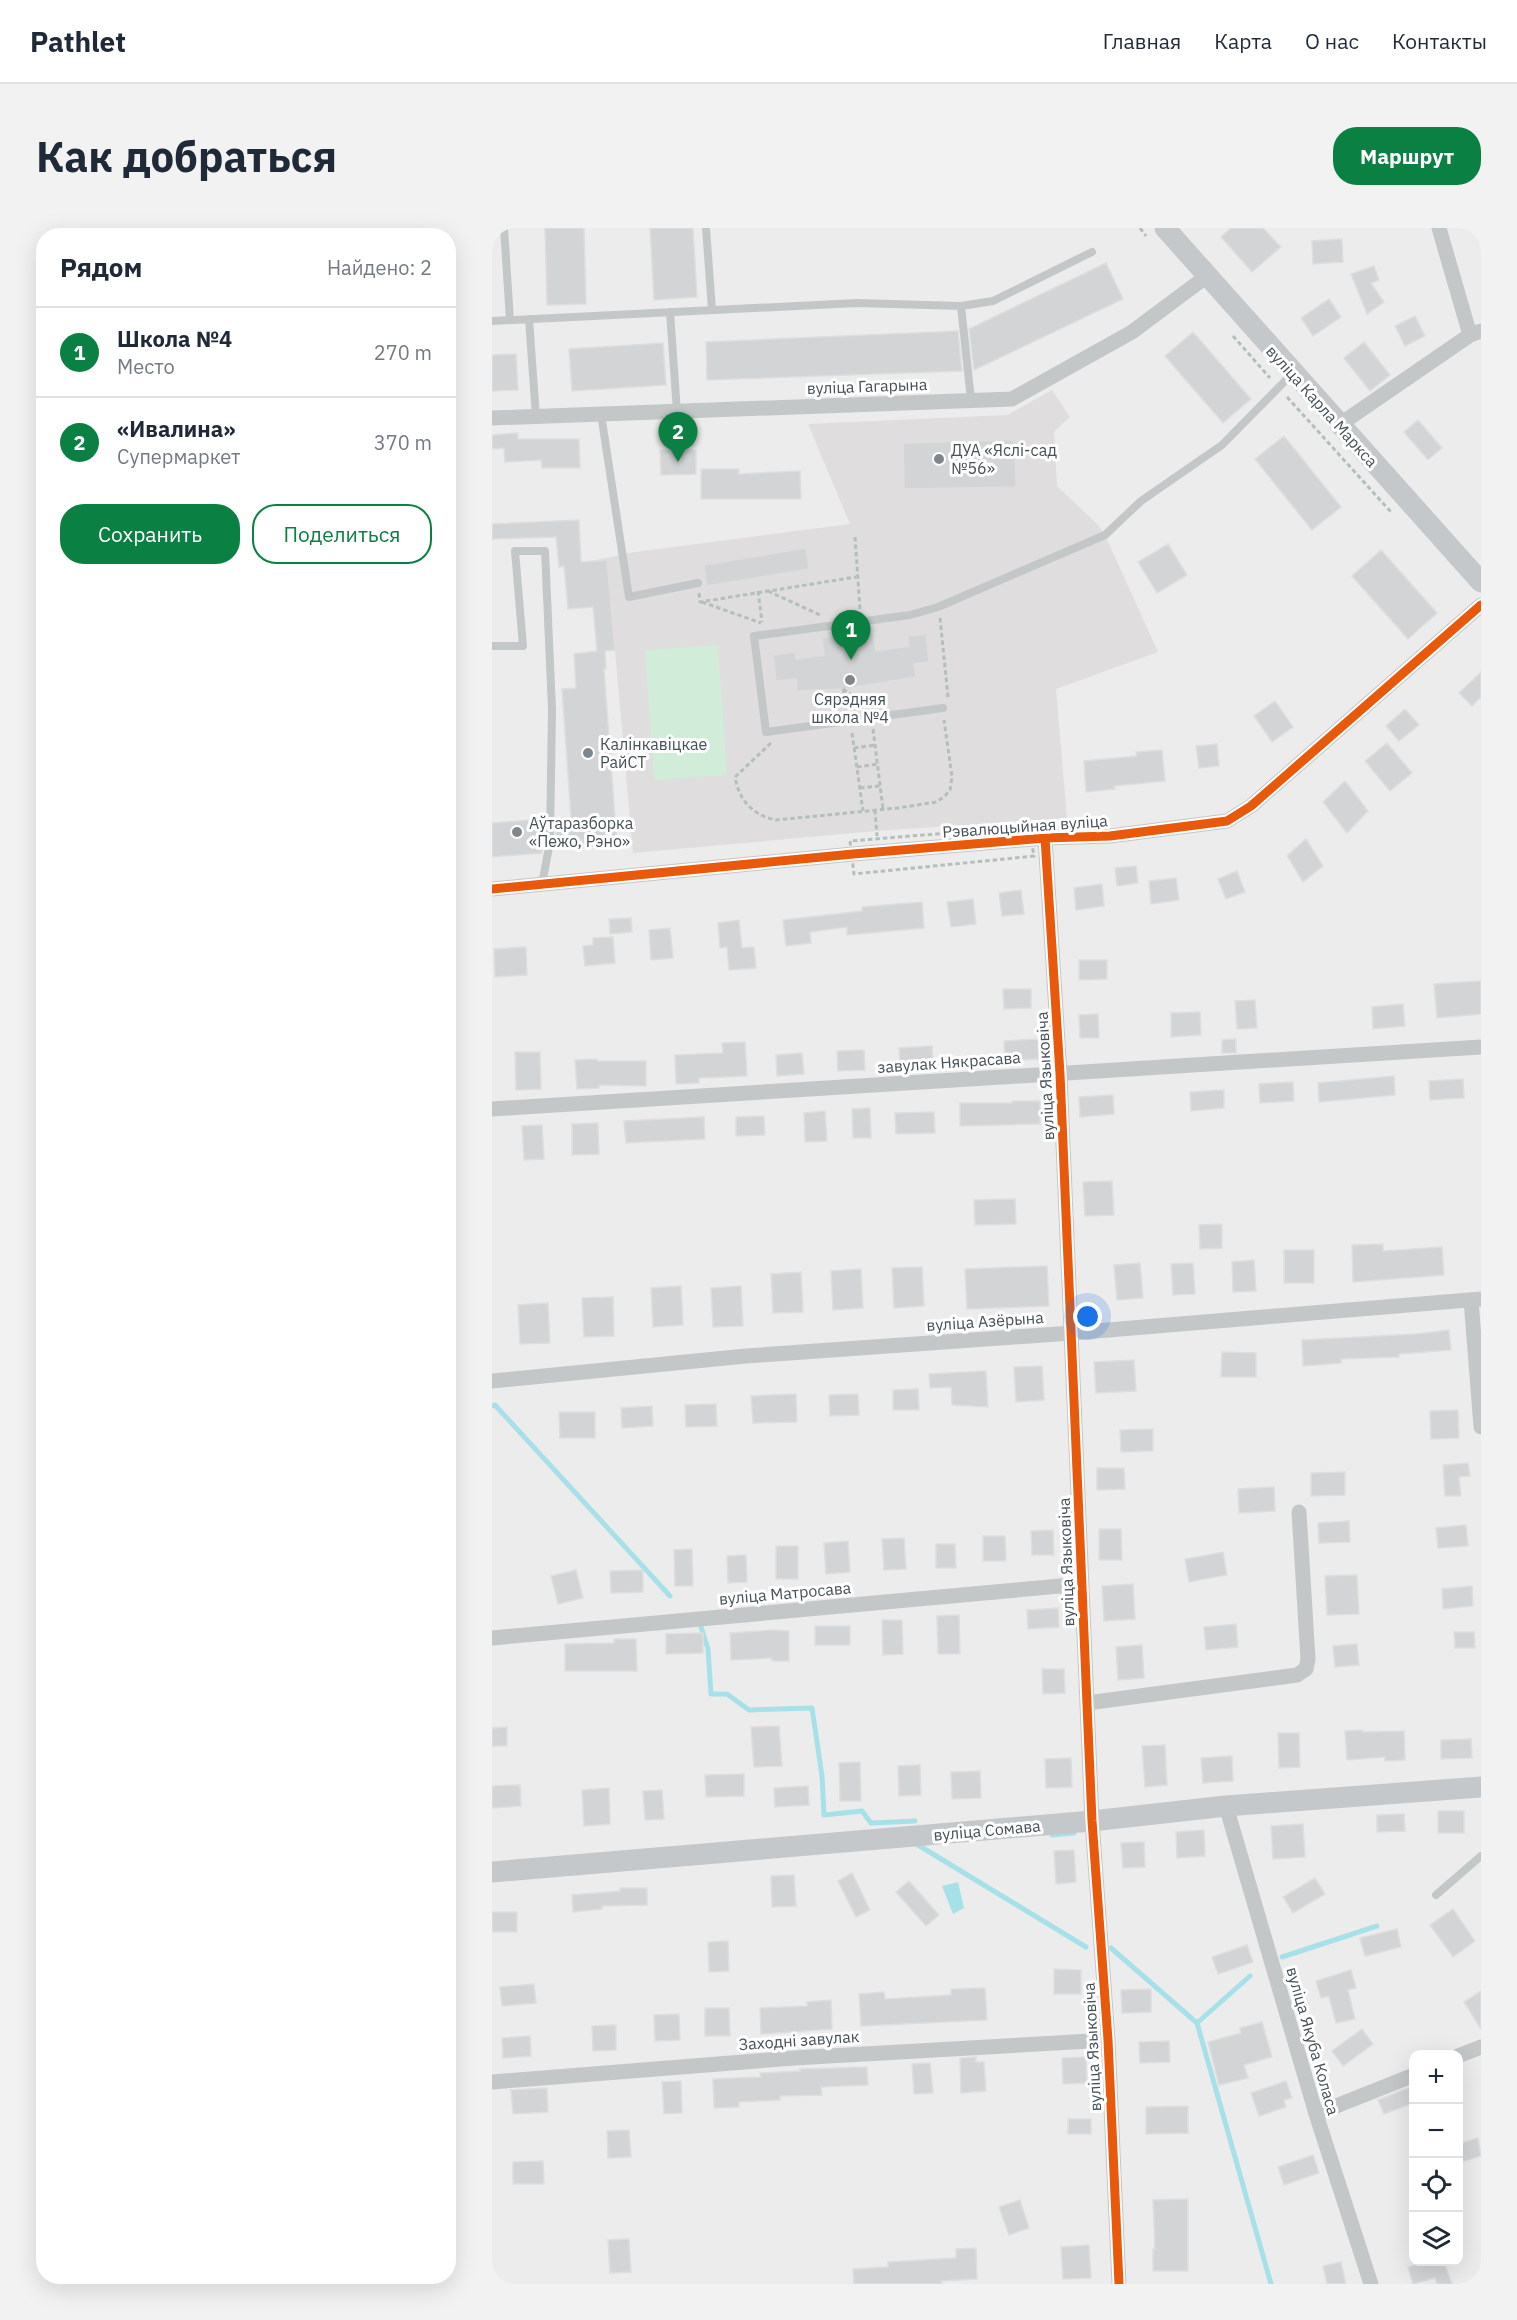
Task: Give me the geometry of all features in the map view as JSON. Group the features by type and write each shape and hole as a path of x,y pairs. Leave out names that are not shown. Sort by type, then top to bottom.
{"street":[{"name":"вуліца Карла Маркса","path":"1165,228 1481,582"},
{"path":"1339,425 1476,333 1439,228"},
{"name":"вуліца Гагарына","path":"492,418 1012,399 1132,333 1207,276"},
{"name":"Рэвалюцыйная вуліца","path":"492,889 853,854 1045,838 1110,836 1227,821 1251,806 1481,605"},
{"name":"вуліца Языковіча","path":"1045,838 1060,1074 1092,1821 1108,2040 1119,2284"},
{"name":"завулак Някрасава","path":"492,1109 1481,1047"},
{"path":"1476,1300 1481,1427"},
{"name":"вуліца Азёрына","path":"492,1381 746,1356 1072,1333 1476,1300"},
{"path":"1087,1703 1297,1675 1306,1669 1308,1659 1305,1590 1299,1512"},
{"name":"вуліца Матросава","path":"492,1638 1082,1584"},
{"name":"вуліца Сомава","path":"492,1872 1092,1821 1226,1806 1481,1788"},
{"name":"вуліца Якуба Коласа","path":"1226,1806 1316,2114 1371,2284"},
{"name":"Заходні завулак","path":"492,2082 794,2058 1108,2040"},
{"path":"1463,2054 1481,2047"},
{"path":"1316,2114 1409,2077"}],"lane":[{"path":"504,228 510,320"},
{"path":"706,228 712,310"},
{"path":"492,321 857,303 961,306 993,301 1092,252"},
{"path":"961,306 971,400"},
{"path":"670,312 677,411"},
{"path":"529,319 536,417"},
{"path":"943,708 766,732 754,636 910,615 938,607 1105,535 1141,501 1222,445 1293,373"},
{"path":"601,414 629,597 698,583"},
{"path":"492,646 523,646 515,551 544,551 552,709 550,842 542,884"},
{"path":"1436,1895 1481,1856"}],"path":[{"path":"855,537 856,577 861,622"},
{"path":"700,602 856,577"},
{"path":"698,583 700,602"},
{"path":"767,590 842,625"},
{"path":"758,591 763,624"},
{"path":"700,602 787,632"},
{"path":"787,729 735,777 737,790 748,807 764,818 776,820 875,810 936,802 944,797 950,790 952,777 943,708 950,696 938,607"},
{"path":"848,709 843,689 871,706 865,708"},
{"path":"943,698 950,696"},
{"path":"837,711 859,709"},
{"path":"872,718 883,809"},
{"path":"850,721 863,811"},
{"path":"854,748 876,745"},
{"path":"857,767 878,764"},
{"path":"860,788 880,786"},
{"path":"875,810 878,838"}],"shaded area":[{"name":"Сярэдняя школа №4","path":"1052,390 1070,417 1054,432 1057,486 1098,525 1105,535 1158,652 1056,689 1067,818 877,831 633,853 607,560 591,561 635,552 850,524 808,424 1007,415"}],"green space":[{"path":"718,645 727,775 654,780 645,650"}],"water":[{"path":"958,1882 964,1908 953,1914 942,1886"}],"building":[{"path":"545,228 584,228 586,304 547,305"},
{"path":"650,228 693,228 697,297 654,300"},
{"path":"1231,228 1263,228 1281,247 1252,272 1221,237"},
{"path":"1342,239 1343,262 1313,264 1312,241"},
{"path":"1106,263 1123,299 974,370 969,329"},
{"path":"1374,266 1379,280 1371,283 1384,302 1367,314 1351,274"},
{"path":"1329,299 1341,317 1313,336 1301,318"},
{"path":"1415,316 1425,336 1405,346 1395,326"},
{"path":"958,331 962,371 707,380 706,342"},
{"path":"1193,332 1251,399 1223,423 1165,356"},
{"path":"1364,342 1390,375 1370,391 1344,358"},
{"path":"663,343 666,385 572,391 569,349"},
{"path":"516,354 518,390 492,391 492,355"},
{"path":"1418,420 1442,448 1428,460 1404,432"},
{"path":"518,433 518,439 579,439 580,468 542,468 541,460 505,462 504,448 492,449 492,435"},
{"path":"1284,436 1341,507 1312,530 1255,459"},
{"name":"ДУА «Яслі-сад №56»","path":"1015,440 1016,487 904,489 903,443"},
{"path":"660,450 696,450 696,474 661,475"},
{"path":"701,469 739,469 739,474 800,471 801,499 701,499"},
{"path":"579,520 581,562 607,560 615,650 605,651 606,669 604,669 617,844 583,847 582,840 556,842 556,818 571,817 562,689 576,688 574,654 597,651 593,607 568,609 564,566 559,567 556,537 492,539 492,524"},
{"path":"1168,544 1187,575 1157,593 1138,562"},
{"path":"806,548 809,569 707,586 704,565"},
{"path":"1381,550 1437,613 1408,639 1352,576"},
{"path":"873,632 876,651 909,646 908,636 926,634 929,662 914,664 916,677 843,689 797,691 796,679 776,681 773,655 795,652 796,659 824,655 822,638"},
{"path":"1481,672 1481,697 1472,706 1459,693"},
{"path":"1275,701 1293,727 1272,742 1254,716"},
{"path":"1405,709 1419,725 1399,741 1386,726"},
{"path":"1387,743 1412,773 1390,791 1365,761"},
{"path":"1217,744 1219,766 1199,768 1196,746"},
{"path":"1162,750 1165,781 1114,786 1115,789 1086,792 1084,761 1137,756 1136,752"},
{"path":"1345,781 1368,811 1347,833 1323,802"},
{"name":"Аўтаразборка «Пежо, Рэно»","path":"544,819 542,853 492,857 492,823"},
{"path":"1306,839 1323,866 1303,882 1287,856"},
{"path":"1136,866 1138,883 1117,886 1115,868"},
{"path":"1237,871 1245,892 1226,899 1218,879"},
{"path":"1176,878 1179,900 1151,904 1149,881"},
{"path":"1102,884 1104,906 1076,910 1074,888"},
{"path":"1021,890 1024,914 1002,916 999,893"},
{"path":"973,899 976,924 951,927 947,902"},
{"path":"922,902 924,928 847,935 847,927 810,932 811,943 786,946 783,920 862,911 862,907"},
{"path":"631,918 632,932 610,934 609,919"},
{"path":"739,920 742,948 754,947 756,968 729,970 727,947 720,948 718,923"},
{"path":"670,928 673,958 651,960 649,930"},
{"path":"613,937 615,963 585,966 583,946 593,945 593,938"},
{"path":"526,947 527,975 495,977 494,949"},
{"path":"1079,960 1107,960 1107,979 1079,980"},
{"path":"1481,981 1481,1014 1437,1018 1434,984"},
{"path":"1003,989 1031,989 1031,1008 1004,1009"},
{"path":"1255,1000 1257,1028 1237,1029 1235,1001"},
{"path":"1403,1004 1405,1026 1373,1029 1372,1007"},
{"path":"1200,1012 1201,1035 1171,1037 1171,1013"},
{"path":"1098,1014 1099,1038 1080,1038 1079,1015"},
{"path":"1038,1039 1039,1059 1005,1061 1004,1041"},
{"path":"1236,1039 1236,1053 1222,1053 1222,1040"},
{"path":"745,1042 747,1076 699,1078 699,1083 676,1084 675,1055 723,1053 722,1043"},
{"path":"932,1046 933,1065 900,1067 899,1048"},
{"path":"864,1050 865,1070 838,1071 837,1051"},
{"path":"515,1052 540,1052 541,1089 516,1090"},
{"path":"802,1053 804,1074 777,1076 776,1055"},
{"path":"597,1059 597,1061 646,1061 646,1086 599,1085 599,1088 577,1089 575,1060"},
{"path":"1394,1076 1395,1095 1319,1102 1318,1083"},
{"path":"1463,1079 1464,1098 1430,1100 1429,1081"},
{"path":"1293,1082 1294,1101 1260,1103 1259,1084"},
{"path":"1224,1090 1224,1108 1191,1111 1190,1092"},
{"path":"1113,1095 1114,1114 1080,1117 1079,1097"},
{"path":"1012,1101 1040,1101 1040,1124 960,1126 960,1103 1012,1103"},
{"path":"870,1108 871,1138 853,1138 852,1109"},
{"path":"825,1111 827,1141 805,1142 804,1113"},
{"path":"934,1112 935,1133 896,1134 895,1113"},
{"path":"764,1116 765,1135 736,1136 736,1117"},
{"path":"704,1117 705,1139 626,1143 624,1121"},
{"path":"598,1123 599,1154 572,1155 572,1124"},
{"path":"542,1125 544,1159 524,1160 522,1126"},
{"path":"1112,1181 1114,1215 1085,1216 1083,1182"},
{"path":"1015,1199 1016,1224 975,1225 974,1200"},
{"path":"1222,1224 1222,1248 1200,1249 1199,1225"},
{"path":"1383,1244 1383,1251 1442,1247 1444,1275 1353,1282 1352,1245"},
{"path":"1284,1250 1314,1250 1314,1283 1284,1283"},
{"path":"1254,1260 1256,1291 1233,1292 1232,1262"},
{"path":"1140,1263 1143,1298 1117,1300 1114,1265"},
{"path":"1193,1263 1195,1294 1173,1295 1171,1264"},
{"path":"1047,1266 1049,1306 967,1309 965,1269"},
{"path":"922,1267 924,1306 894,1308 892,1268"},
{"path":"861,1269 863,1308 833,1310 831,1271"},
{"path":"801,1272 803,1312 773,1313 771,1274"},
{"path":"681,1286 683,1325 653,1327 651,1288"},
{"path":"741,1286 743,1326 713,1327 711,1288"},
{"path":"613,1297 614,1336 584,1337 582,1298"},
{"path":"548,1303 550,1343 520,1344 518,1305"},
{"path":"1449,1330 1451,1350 1399,1354 1399,1357 1341,1359 1341,1363 1303,1366 1302,1340 1417,1334"},
{"path":"1222,1352 1256,1353 1256,1377 1221,1377"},
{"path":"1134,1360 1136,1391 1096,1393 1094,1362"},
{"path":"1042,1366 1044,1400 1016,1402 1014,1367"},
{"path":"986,1371 988,1407 952,1405 951,1387 930,1388 929,1374"},
{"path":"918,1389 919,1410 893,1410 893,1390"},
{"path":"796,1394 797,1422 753,1423 751,1396"},
{"path":"858,1394 859,1415 830,1416 829,1395"},
{"path":"716,1404 717,1426 686,1427 685,1405"},
{"path":"652,1406 653,1426 622,1428 621,1408"},
{"path":"1458,1410 1459,1438 1431,1439 1430,1411"},
{"path":"559,1412 595,1412 595,1438 560,1438"},
{"path":"1153,1429 1153,1451 1121,1452 1120,1430"},
{"path":"1468,1463 1470,1476 1459,1477 1461,1496 1445,1496 1443,1465"},
{"path":"1097,1468 1124,1468 1125,1489 1097,1490"},
{"path":"1345,1472 1345,1495 1311,1496 1311,1473"},
{"path":"1274,1487 1275,1511 1239,1513 1238,1489"},
{"path":"1349,1521 1350,1542 1319,1543 1318,1523"},
{"path":"1466,1525 1468,1546 1438,1548 1436,1528"},
{"path":"1099,1529 1121,1529 1122,1560 1099,1560"},
{"path":"1053,1530 1054,1555 1032,1555 1031,1531"},
{"path":"983,1536 1005,1536 1006,1561 983,1561"},
{"path":"904,1538 906,1569 884,1570 882,1539"},
{"path":"848,1541 850,1572 826,1574 824,1543"},
{"path":"936,1544 955,1544 956,1568 936,1568"},
{"path":"776,1546 798,1546 798,1579 776,1579"},
{"path":"692,1549 693,1586 675,1586 674,1550"},
{"path":"1223,1552 1227,1575 1189,1582 1185,1559"},
{"path":"746,1555 747,1582 728,1583 727,1556"},
{"path":"576,1570 583,1598 558,1604 551,1576"},
{"path":"643,1570 643,1592 611,1593 610,1571"},
{"path":"1357,1575 1359,1614 1327,1615 1325,1576"},
{"path":"1133,1584 1135,1619 1104,1621 1102,1586"},
{"path":"1472,1586 1473,1606 1443,1609 1442,1589"},
{"path":"1058,1608 1059,1627 1028,1629 1027,1610"},
{"path":"959,1615 960,1654 938,1654 937,1616"},
{"path":"882,1620 902,1620 903,1654 883,1655"},
{"path":"1236,1624 1238,1647 1206,1650 1204,1627"},
{"path":"815,1626 850,1626 850,1645 815,1645"},
{"path":"789,1631 789,1661 772,1661 772,1658 731,1660 730,1633"},
{"path":"1454,1632 1474,1632 1475,1648 1455,1648"},
{"path":"703,1633 703,1653 666,1654 666,1634"},
{"path":"614,1639 636,1639 637,1671 565,1671 565,1644 614,1643"},
{"path":"1357,1644 1359,1665 1335,1667 1333,1646"},
{"path":"1142,1645 1144,1678 1118,1680 1116,1647"},
{"path":"1042,1669 1064,1669 1065,1693 1043,1694"},
{"path":"779,1726 782,1766 754,1767 751,1727"},
{"path":"507,1727 507,1746 492,1746 492,1728"},
{"path":"1363,1730 1363,1732 1404,1731 1405,1760 1385,1761 1385,1757 1347,1760 1345,1731"},
{"path":"1278,1733 1299,1733 1300,1767 1279,1768"},
{"path":"1471,1739 1472,1758 1441,1759 1441,1740"},
{"path":"1165,1745 1167,1785 1145,1787 1142,1746"},
{"path":"1232,1756 1233,1781 1203,1783 1201,1758"},
{"path":"1071,1758 1072,1787 1046,1788 1045,1759"},
{"path":"860,1762 861,1801 840,1801 839,1763"},
{"path":"920,1765 921,1795 899,1796 898,1766"},
{"path":"980,1771 981,1798 952,1799 951,1772"},
{"path":"744,1774 744,1796 706,1797 705,1775"},
{"path":"520,1785 521,1806 492,1808 492,1786"},
{"path":"808,1786 809,1805 775,1807 774,1788"},
{"path":"609,1788 610,1824 584,1826 582,1790"},
{"path":"662,1790 664,1819 645,1820 643,1791"},
{"path":"1438,1811 1464,1811 1464,1833 1438,1833"},
{"path":"1404,1814 1405,1831 1377,1832 1377,1815"},
{"path":"1303,1824 1305,1857 1273,1859 1271,1826"},
{"path":"1204,1830 1205,1856 1177,1858 1176,1832"},
{"path":"1144,1842 1145,1867 1123,1868 1121,1843"},
{"path":"1074,1850 1076,1882 1056,1884 1054,1851"},
{"path":"852,1873 870,1910 856,1917 838,1881"},
{"path":"794,1875 796,1906 772,1907 771,1876"},
{"path":"1315,1878 1325,1894 1293,1913 1283,1897"},
{"path":"909,1881 939,1915 926,1926 896,1892"},
{"path":"620,1888 647,1888 647,1905 602,1906 602,1909 573,1912 572,1895 620,1891"},
{"path":"1453,1909 1475,1941 1453,1957 1430,1925"},
{"path":"492,1912 517,1912 517,1932 492,1932"},
{"path":"1397,1929 1401,1947 1365,1956 1360,1938"},
{"path":"728,1941 729,1971 709,1972 708,1942"},
{"path":"1247,1945 1253,1962 1218,1974 1212,1957"},
{"path":"1054,1969 1081,1970 1081,1994 1054,1994"},
{"path":"1351,1970 1356,1988 1348,1990 1355,2019 1336,2023 1329,1996 1321,1998 1316,1981"},
{"path":"534,1984 536,2003 502,2006 500,1987"},
{"path":"985,1988 987,2020 861,2026 859,1994 884,1992 885,1999 951,1995 951,1989"},
{"path":"1151,1989 1151,2012 1122,2013 1121,1990"},
{"path":"1481,1991 1481,2029 1464,2002"},
{"path":"831,2000 832,2029 761,2034 760,2008 807,2006 807,2002"},
{"path":"705,2008 729,2008 730,2036 705,2036"},
{"path":"679,2014 680,2040 655,2041 654,2015"},
{"path":"1262,2022 1272,2057 1244,2065 1248,2078 1219,2085 1208,2042 1241,2033 1240,2028"},
{"path":"616,2025 616,2050 593,2051 592,2026"},
{"path":"1362,2029 1373,2044 1343,2066 1332,2051"},
{"path":"530,2036 531,2056 503,2058 502,2038"},
{"path":"1169,2041 1170,2062 1140,2063 1139,2042"},
{"path":"976,2057 976,2062 984,2062 986,2091 961,2093 960,2058"},
{"path":"1086,2057 1087,2083 1063,2084 1062,2058"},
{"path":"930,2063 933,2093 914,2094 912,2064"},
{"path":"867,2067 868,2085 821,2087 822,2095 780,2096 780,2100 739,2102 739,2107 714,2108 713,2079 761,2077 760,2073 800,2071 800,2069"},
{"path":"681,2081 682,2113 664,2114 662,2082"},
{"path":"1286,2081 1292,2098 1284,2100 1286,2107 1259,2116 1251,2093"},
{"path":"547,2088 548,2112 513,2114 511,2090"},
{"path":"1409,2088 1409,2105 1384,2114 1378,2100"},
{"path":"1188,2106 1188,2133 1146,2134 1146,2107"},
{"path":"1068,2119 1091,2119 1091,2134 1068,2134"},
{"path":"629,2130 631,2157 608,2158 607,2131"},
{"path":"1478,2138 1481,2156 1463,2161 1463,2142"},
{"path":"1313,2155 1319,2173 1284,2185 1278,2167"},
{"path":"543,2161 544,2184 513,2184 513,2162"},
{"path":"1188,2199 1188,2271 1153,2271 1153,2249 1155,2249 1153,2200"},
{"path":"1020,2200 1029,2228 1009,2235 999,2207"},
{"path":"629,2239 631,2272 610,2273 608,2240"},
{"path":"1089,2245 1091,2278 1063,2279 1061,2247"},
{"path":"976,2248 977,2279 941,2281 942,2284 854,2284 853,2269 888,2267 888,2262 956,2258 956,2249"},
{"path":"1341,2262 1346,2284 1327,2284 1323,2266"},
{"path":"1445,2266 1452,2284 1437,2284 1435,2278 1413,2284 1408,2267"}],"waterway":[{"path":"492,1406 495,1405 670,1596"},
{"path":"699,1621 708,1649 711,1694 727,1694 749,1710 812,1708 822,1776 824,1815 862,1811 871,1823 915,1821"},
{"path":"1052,1835 1074,1833"},
{"path":"918,1845 1086,1947"},
{"path":"1282,1957 1377,1926"},
{"path":"1111,1948 1197,2023"},
{"path":"1250,1976 1197,2023 1271,2284"}],"cycle path":[{"path":"492,889 853,854 1045,838 1110,836 1227,821 1251,806 1481,605"},
{"path":"1045,838 1060,1074 1092,1821 1108,2040 1119,2284"}],"place":[{"name":"ДУА «Яслі-сад №56»","path":"939,459"},
{"name":"«Ивалина»","path":"678,462"},
{"name":"Школа №4","path":"851,660"},
{"name":"Сярэдняя школа №4","path":"850,680"},
{"name":"Калінкавіцкае РайСТ","path":"588,753"},
{"name":"Аўтаразборка «Пежо, Рэно»","path":"517,832"}]}
